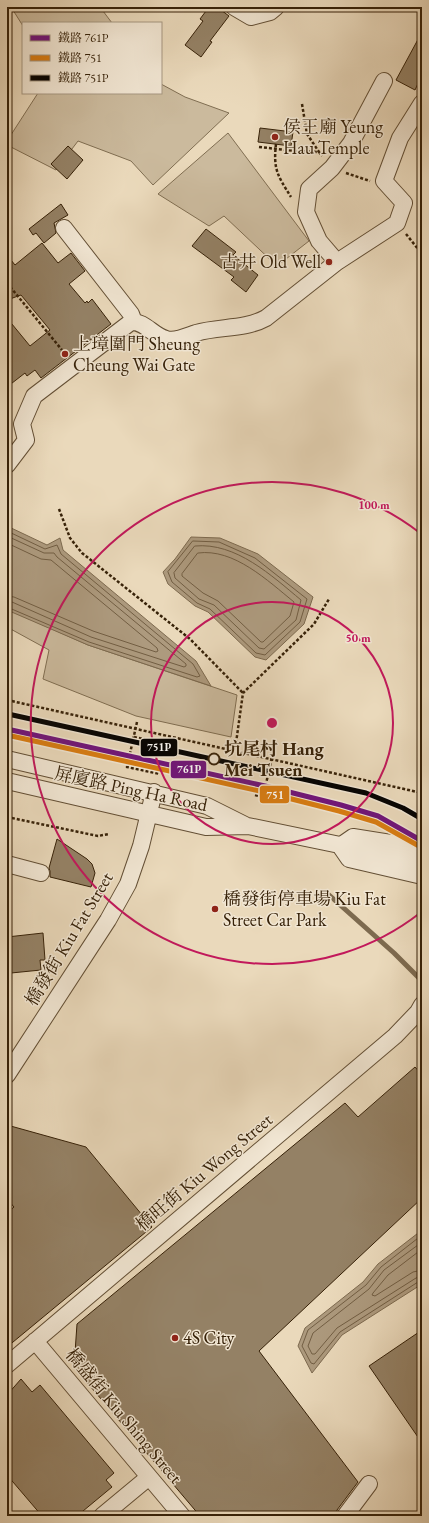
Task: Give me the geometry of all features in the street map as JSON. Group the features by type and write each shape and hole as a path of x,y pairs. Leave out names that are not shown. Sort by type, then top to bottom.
{"street":[{"path":"234,7 251,17 270,12 276,7"},
{"path":"337,262 319,241 306,212 309,189 332,168 351,143 384,81"},
{"path":"7,465 26,440 22,424 26,411 34,396 131,322 138,322 166,339 173,340 207,329 256,323 266,318 337,262 397,223 404,203 384,181 400,138 422,103"},
{"path":"64,228 131,314 134,322"},
{"name":"屏廈路 Ping Ha Road","path":"7,759 154,792 207,806 248,826"},
{"name":"屏廈路 Ping Ha Road","path":"7,781 206,827 248,826 422,862"},
{"name":"橋發街 Kiu Fat Street","path":"7,1075 108,920 128,884 141,846 154,792"},
{"path":"422,848 353,837 340,846 349,859 422,876"},
{"path":"7,864 41,873"},
{"name":"橋旺街 Kiu Wong Street","path":"7,1365 395,1036 420,1011"},
{"name":"橋盛街 Kiu Shing Street","path":"35,1341 182,1516"},
{"path":"102,1516 149,1477"},
{"path":"345,1516 369,1484"}],"path":[{"path":"302,104 307,134 319,152"},
{"path":"276,144 274,164 279,178 296,203 306,212"},
{"path":"397,223 422,254"},
{"path":"7,283 62,350"},
{"path":"59,509 70,538 82,553 190,639 243,693"},
{"path":"236,743 243,693 314,624 329,599"},
{"path":"7,700 135,730 422,793"},
{"path":"137,722 127,767 160,774"},
{"path":"134,737 167,744"},
{"path":"256,795 263,797 274,751"},
{"path":"261,764 270,766"},
{"path":"7,817 98,836 109,834"}],"shaded area":[{"path":"11,7 100,7 111,22 22,22 22,24"},
{"path":"162,85 185,97 229,113 153,185 131,161 78,141 56,170 7,145 7,141 37,94 162,94"},
{"path":"228,133 309,241 277,266 224,216 209,226 158,194"},
{"path":"7,609 88,645 237,695 231,737 136,716 43,679 49,650 7,627"}],"water":[{"path":"7,526 47,545 60,538 63,550 196,661 211,686 88,645 7,610"},
{"path":"191,537 220,538 258,554 313,597 304,624 266,660 255,657 208,612 195,606 168,584 163,572 175,559"},
{"path":"422,1230 422,1284 342,1335 312,1373 298,1346 305,1328 363,1282 378,1264"}],"building":[{"path":"209,7 217,7 229,16 210,41 212,42 201,57 185,45 203,21 200,19"},
{"path":"422,32 422,75 415,90 396,80"},
{"name":"侯王廟 Yeung Hau Temple","path":"260,128 293,132 291,146 258,142"},
{"path":"68,146 83,160 67,179 51,164"},
{"path":"61,204 68,215 54,223 56,233 44,243 36,233 33,235 29,229"},
{"path":"206,229 236,252 233,255 258,275 246,292 231,280 234,277 192,246"},
{"path":"42,243 58,263 71,253 85,271 69,284 85,303 87,301 88,303 92,299 111,324 41,378 35,370 27,376 25,373 7,387 7,318 30,346 50,330 21,295 7,300 7,255 15,265"},
{"path":"57,839 92,864 95,873 91,887 50,877 49,868"},
{"path":"43,933 45,960 40,960 41,970 11,973 7,937"},
{"name":"4S City","path":"415,1067 422,1075 422,1198 259,1351 358,1482 337,1510 336,1516 200,1516 74,1367 77,1324 345,1103 358,1117"},
{"path":"7,1125 86,1147 152,1227 7,1347 7,1213 14,1207 7,1199"},
{"path":"422,1330 422,1443 369,1366"},
{"path":"21,1379 32,1392 40,1385 114,1473 106,1480 112,1487 77,1516 42,1516 7,1475 7,1395"}],"waterway":[{"path":"329,895 394,953 422,981"}],"rail line":[{"name":"751P","path":"8,714 366,793 403,808 422,819"},
{"name":"761P","path":"7,729 265,786 341,805 378,816 422,841"},
{"name":"751","path":"7,735 264,792 339,811 376,822 419,846"}],"place":[{"name":"侯王廟 Yeung Hau Temple","path":"275,137"},
{"name":"古井 Old Well","path":"329,262"},
{"name":"上璋圍門 Sheung Cheung Wai Gate","path":"65,354"},
{"name":"坑尾村 Hang Mei Tsuen","path":"214,759"},
{"name":"橋發街停車場 Kiu Fat Street Car Park","path":"215,909"},
{"name":"4S City","path":"175,1338"}]}
